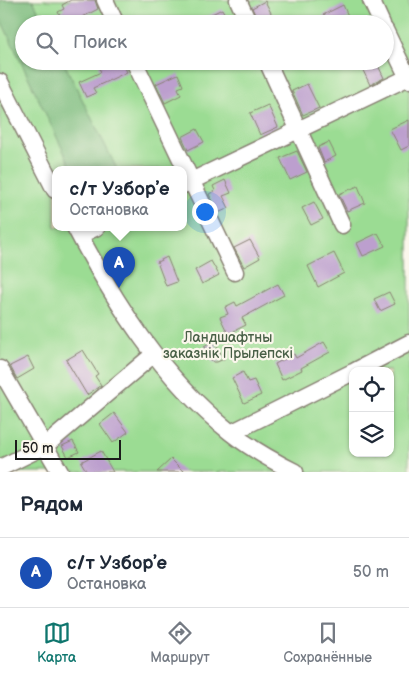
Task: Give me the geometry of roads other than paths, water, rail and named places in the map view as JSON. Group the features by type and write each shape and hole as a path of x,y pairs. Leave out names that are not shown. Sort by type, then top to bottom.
{"street":[{"path":"105,0 112,15"},
{"path":"238,0 245,15"},
{"path":"371,0 378,15"},
{"path":"235,272 187,183 409,78 394,48"},
{"path":"138,70 180,166"},
{"path":"271,70 300,129 342,225"},
{"path":"0,82 52,184"},
{"path":"77,231 120,307 154,354 208,413 231,434 295,472"},
{"path":"362,367 409,343"},
{"path":"0,468 45,446 154,354"},
{"path":"0,369 60,472"},
{"path":"231,434 349,374"}],"place":[{"name":"с/т Узборʼе","path":"119,288"}],"park label":[{"name":"Ландшафтны заказнік Прылепскі","path":"228,346"}]}
